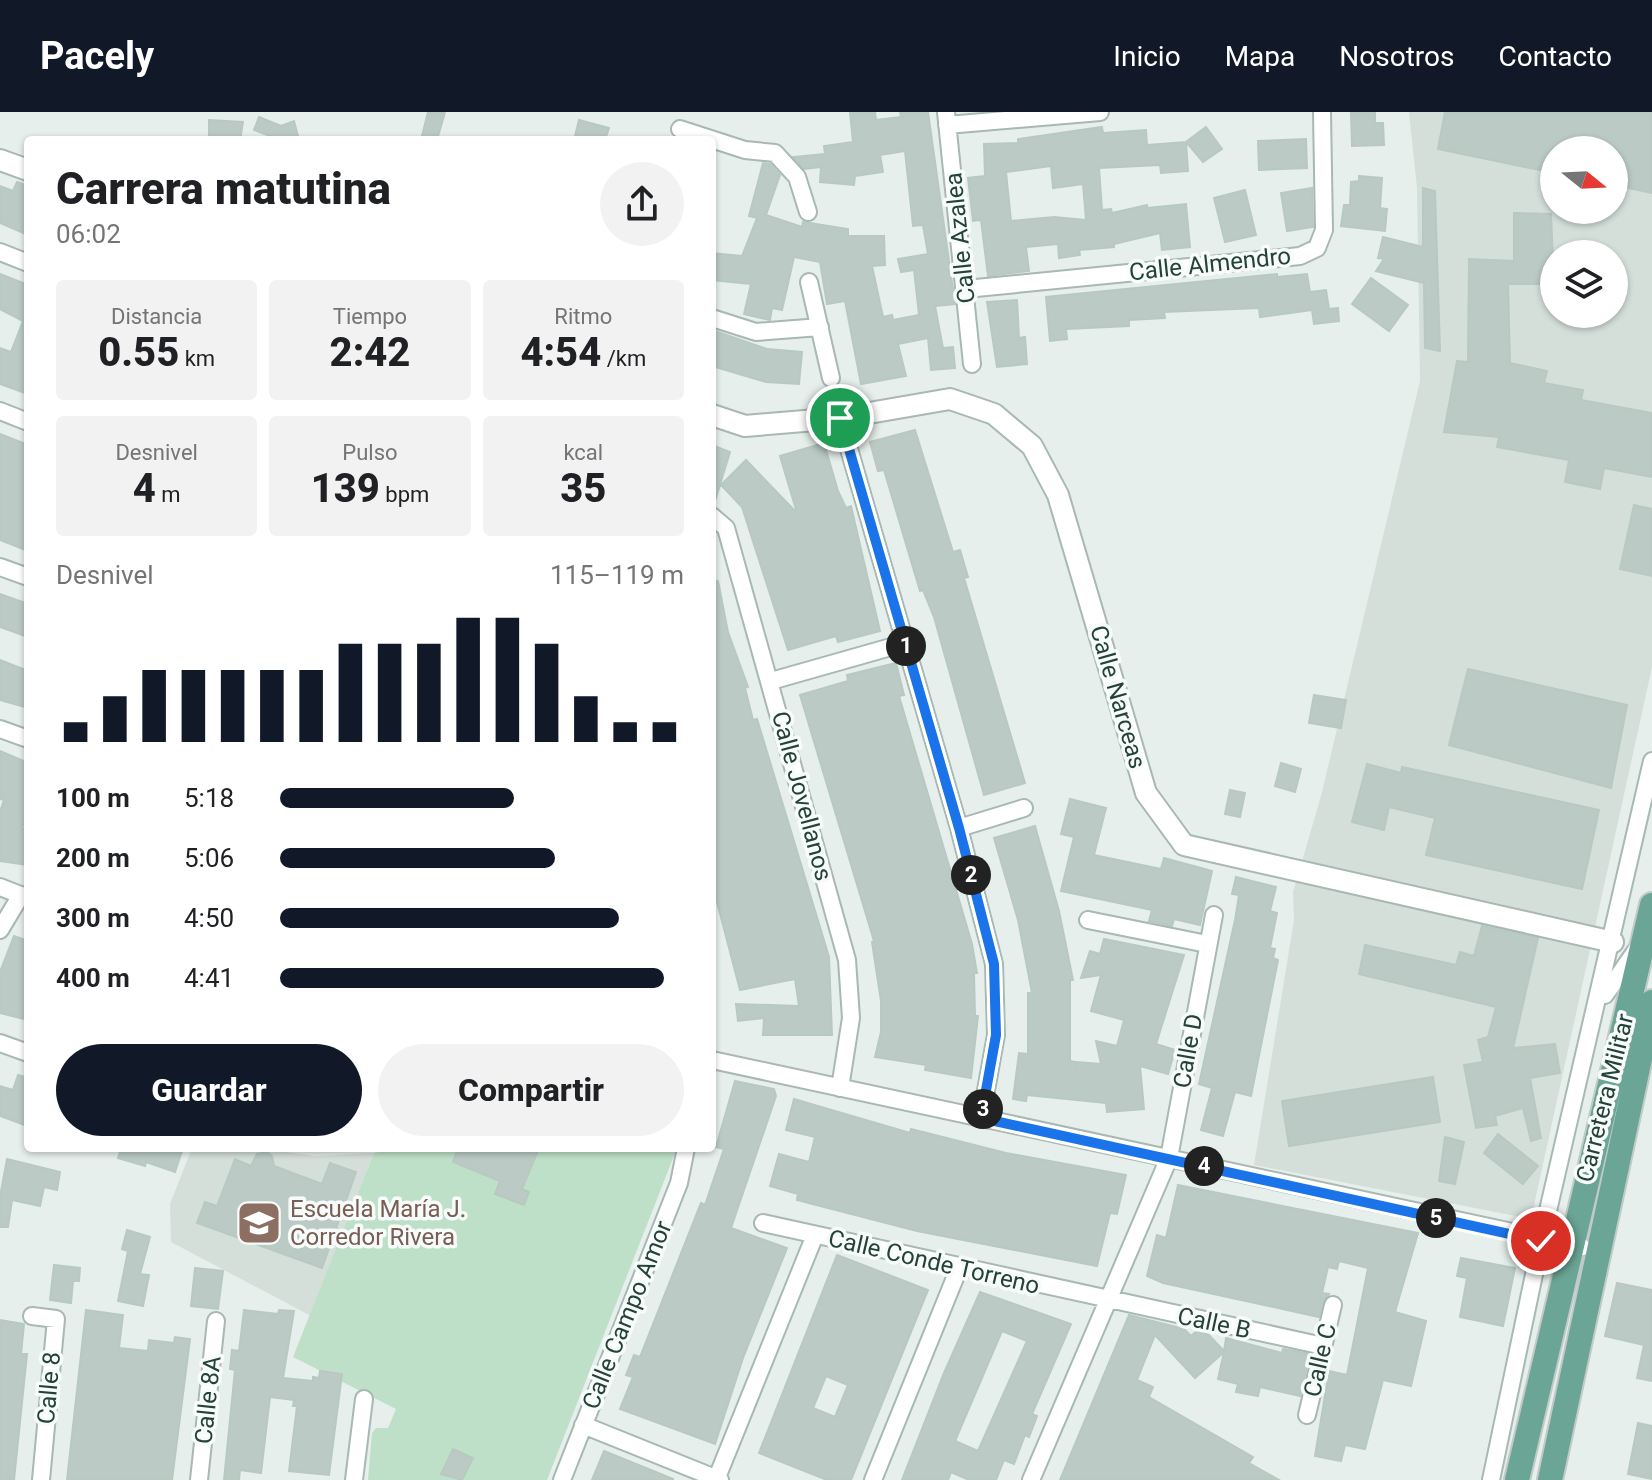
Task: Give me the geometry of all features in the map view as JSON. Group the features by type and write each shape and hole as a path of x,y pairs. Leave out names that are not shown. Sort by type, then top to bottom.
{"main road":[{"name":"Carretera Militar","path":"1517,1480 1569,1246 1652,905"},
{"name":"Carretera Militar","path":"1550,1480 1652,1002"}],"street":[{"path":"679,134 684,112"},
{"path":"947,118 1100,112"},
{"name":"Calle Almendro","path":"966,289 1300,256 1317,248 1324,230 1322,112"},
{"name":"Calle Azalea","path":"947,118 972,364"},
{"path":"716,143 775,153 797,177 808,212"},
{"path":"0,160 24,169"},
{"path":"0,252 24,261"},
{"path":"809,282 831,378"},
{"path":"716,319 756,332 820,327"},
{"name":"Calle Narceas","path":"716,416 745,426 840,418 950,399 994,414 1032,446 1058,495 1146,793 1184,845 1613,942"},
{"path":"0,411 24,420"},
{"path":"840,418 959,828 994,964 996,1035 981,1118"},
{"name":"Calle Jovellanos","path":"716,519 726,528 847,960 851,1018 840,1088"},
{"path":"0,567 24,576"},
{"path":"771,681 905,643"},
{"path":"0,729 24,738"},
{"path":"1491,1480 1541,1241 1613,942 1652,761"},
{"path":"959,828 1024,808"},
{"path":"0,887 24,896 0,930"},
{"name":"Calle D","path":"1031,1480 1169,1158 1214,915"},
{"path":"1088,920 1207,944"},
{"path":"1598,1006 1645,938"},
{"path":"0,1043 24,1052"},
{"path":"716,1061 1541,1241 1599,1250"},
{"name":"Calle Campo Amor","path":"562,1480 679,1183 685,1152"},
{"name":"Calle Conde Torreno","path":"763,1223 1106,1300"},
{"path":"583,1425 718,1480 815,1235"},
{"path":"873,1480 959,1268"},
{"name":"Calle B","path":"1106,1300 1323,1346"},
{"name":"Calle C","path":"1307,1415 1333,1305"},
{"name":"Calle 8","path":"32,1316 56,1319 41,1480"},
{"name":"Calle 8A","path":"199,1480 216,1321"},
{"path":"354,1480 364,1399"}],"shaded area":[{"path":"1409,112 1652,112 1652,667 1531,1219 1254,1165 1294,920 1293,892 1321,796 1420,381 1417,188"},
{"name":"Escuela María J. Corredor Rivera","path":"190,1152 286,1152 316,1156 374,1153 311,1316 171,1242 170,1204"}],"green space":[{"path":"675,1152 547,1480 368,1480 372,1433 376,1428 388,1428 396,1409 293,1357 374,1153"}],"building":[{"path":"428,112 445,112 438,136 422,136"},
{"path":"850,112 875,112 876,120 901,117 900,112 928,112 955,304 935,306 943,348 953,347 955,368 931,370 928,338 898,344 906,376 861,384 845,301 827,304 820,262 794,257 782,310 772,308 770,320 744,314 751,284 716,280 716,253 742,256 757,218 749,216 763,163 770,164 780,175 766,215 802,227 803,222 848,229 848,236 884,236 885,265 872,266 883,317 892,315 893,320 919,315 914,270 901,272 898,259 928,254 923,225 913,226 905,151 880,155 883,172 855,176 854,185 820,182 821,167 804,169 793,157 825,154 824,146 853,142"},
{"path":"1351,112 1375,112 1375,123 1383,123 1384,145 1352,146"},
{"path":"1445,112 1652,112 1652,193 1628,188 1628,136 1540,136 1540,170 1438,149"},
{"path":"259,117 281,126 294,121 298,136 270,136 254,130"},
{"path":"209,120 243,122 241,136 209,136"},
{"path":"579,120 609,128 606,136 575,136"},
{"path":"1102,127 1103,133 1146,130 1147,145 1186,142 1188,171 1161,173 1160,165 1099,168 1102,210 1111,209 1112,213 1147,205 1147,208 1186,204 1190,247 1162,250 1160,233 1114,244 1114,247 1079,250 1080,255 1059,258 1058,244 1026,247 1029,271 988,276 981,220 973,221 968,178 985,176 984,144 1018,143 1018,139","holes":["1051,166 1053,188 1083,184 1086,220 1054,217 1011,221 1006,172"]},
{"path":"1206,127 1222,149 1203,162 1186,142"},
{"path":"1306,139 1307,168 1259,170 1258,141"},
{"path":"1359,176 1382,178 1380,208 1387,209 1385,231 1341,226 1344,205 1350,205 1351,182 1359,181"},
{"path":"17,182 24,185 24,233 0,223 0,186 13,191"},
{"path":"1312,188 1313,227 1287,231 1281,193"},
{"path":"1423,188 1435,191 1440,351 1425,348 1424,283 1376,271 1384,259 1378,258 1383,237 1423,247"},
{"path":"1245,190 1256,235 1225,242 1214,198"},
{"path":"1514,213 1540,214 1540,224 1551,224 1552,240 1540,240 1540,284 1508,284 1510,363 1547,371 1544,383 1583,390 1581,400 1652,413 1652,477 1604,468 1600,489 1565,482 1569,460 1497,447 1499,437 1444,432 1457,361 1468,362 1469,259 1514,261"},
{"path":"0,274 24,283 24,393 0,384 0,348 11,352 23,321 0,309"},
{"path":"1277,274 1277,277 1307,274 1310,292 1326,290 1329,309 1338,308 1339,321 1314,324 1312,310 1260,317 1259,308 1164,312 1165,318 1129,320 1129,326 1066,329 1067,339 1050,341 1046,297"},
{"path":"1371,278 1408,305 1389,331 1352,304"},
{"path":"1017,300 1019,338 1025,337 1027,364 997,367 987,302"},
{"path":"716,331 767,349 802,352 799,384 766,382 716,367"},
{"path":"915,430 953,552 960,550 968,577 964,578 1025,783 984,795 934,617 923,590 920,591 884,470 878,471 870,442"},
{"path":"0,434 24,443 24,549 0,540"},
{"path":"824,443 838,491 846,508 851,506 880,631 838,642 836,636 788,650 742,507 721,485 746,460 797,513 780,456"},
{"path":"716,447 730,452 716,498"},
{"path":"1634,505 1652,509 1652,576 1620,569"},
{"path":"716,581 728,632 748,687 745,688 753,720 757,719 829,957 832,1035 763,1035 764,1018 738,1021 736,1004 799,1006 795,979 740,990 717,902"},
{"path":"0,594 24,603 24,636 0,627"},
{"path":"0,660 24,669 24,707 0,700"},
{"path":"896,663 904,695 899,696 972,944 977,973 974,973 975,1016 978,1016 971,1078 925,1070 926,1065 875,1057 881,1032 881,1001 874,941 800,695 848,681 847,675"},
{"path":"1468,669 1627,705 1611,788 1449,745"},
{"path":"1314,695 1346,700 1341,728 1309,723"},
{"path":"0,751 24,761 24,864 0,861 0,812 4,800 0,799"},
{"path":"1281,763 1301,769 1295,792 1275,786"},
{"path":"1367,764 1401,773 1402,767 1599,810 1582,889 1426,855 1435,818 1389,807 1384,830 1352,822"},
{"path":"1230,790 1245,793 1240,817 1225,814"},
{"path":"1070,799 1106,808 1094,855 1161,869 1164,858 1212,871 1200,925 1174,919 1172,926 1149,921 1152,910 1061,891 1074,837 1061,834"},
{"path":"1035,826 1059,911 1073,980 1070,980 1070,1061 1076,1062 1076,1067 1077,1062 1101,1064 1096,1041 1117,1046 1124,1020 1091,1011 1101,975 1081,978 1090,951 1100,954 1104,939 1184,955 1156,1044 1175,1050 1168,1074 1140,1066 1144,1109 1107,1112 1106,1103 1027,1095 1026,1101 1013,1099 1019,1053 1028,1054 1028,993 1032,993 1018,920 994,838"},
{"path":"1236,877 1276,887 1270,911 1277,913 1270,948 1275,949 1273,958 1278,960 1251,1096 1235,1092 1223,1136 1201,1130 1212,1088 1199,1084 1235,920 1239,895 1232,894"},
{"path":"1482,926 1538,938 1513,1048 1555,1044 1560,1073 1530,1078 1541,1138 1531,1141 1523,1108 1495,1116 1497,1125 1476,1128 1464,1065 1483,1062 1478,1040 1488,1037 1496,1007 1359,974 1365,945 1456,965 1460,952 1474,956"},
{"path":"14,936 24,940 24,1019 0,1013 0,972"},
{"path":"18,1075 24,1077 24,1125 0,1116 0,1086 13,1090"},
{"path":"1433,1077 1440,1122 1289,1146 1282,1101"},
{"path":"735,1081 774,1089 776,1096 731,1228 787,1248 743,1358 715,1444 620,1409 633,1377 626,1375 634,1355 640,1357 701,1203 705,1205 724,1149 716,1147"},
{"path":"794,1099 910,1133 911,1129 1006,1153 1126,1175 1117,1214 1110,1213 1097,1266 917,1231 797,1200 798,1194 770,1186 779,1154 809,1162 815,1137 786,1130"},
{"path":"1498,1134 1538,1166 1523,1184 1484,1153"},
{"path":"1445,1137 1464,1142 1455,1184 1439,1181"},
{"path":"120,1152 182,1152 175,1172 146,1162 145,1166 118,1158"},
{"path":"267,1152 272,1156 274,1166 322,1184 330,1163 356,1172 322,1268 197,1223 205,1202 217,1206 235,1159 251,1166 257,1154"},
{"path":"457,1152 537,1152 522,1189 529,1192 524,1205 495,1194 500,1181 453,1162"},
{"path":"7,1159 60,1172 57,1190 44,1187 40,1206 12,1200 8,1227 0,1227 0,1197"},
{"path":"1178,1185 1418,1233 1395,1312 1426,1321 1411,1386 1383,1380 1365,1449 1345,1445 1341,1461 1315,1456 1329,1371 1347,1375 1368,1268 1339,1261 1337,1269 1328,1267 1322,1293 1329,1294 1319,1317 1163,1283 1147,1276 1157,1235 1166,1238"},
{"path":"127,1230 150,1237 140,1274 149,1275 143,1306 118,1301 128,1251 122,1249"},
{"path":"837,1255 928,1290 851,1480 827,1480 759,1453","holes":["826,1376 848,1385 835,1417 813,1408"]},
{"path":"1461,1258 1515,1268 1503,1326 1460,1317 1467,1278 1457,1276"},
{"path":"54,1265 80,1268 79,1281 73,1281 71,1303 50,1300"},
{"path":"195,1268 223,1271 218,1309 191,1306"},
{"path":"1617,1283 1652,1290 1652,1381 1637,1378 1644,1345 1605,1336"},
{"path":"980,1292 1071,1324 1032,1414 1037,1416 1029,1437 1025,1435 1014,1464 1004,1460 996,1480 969,1480 951,1472 948,1480 902,1480","holes":["1002,1331 1027,1341 978,1451 955,1441"]},
{"path":"86,1310 123,1315 119,1348 148,1351 149,1340 174,1343 175,1337 190,1339 172,1480 67,1480"},
{"path":"244,1310 278,1314 279,1310 294,1311 283,1378 313,1381 313,1377 319,1378 320,1371 342,1374 329,1475 289,1471 297,1406 293,1406 294,1400 270,1397 261,1473 240,1470 239,1480 224,1480 235,1370 230,1369 232,1350 239,1351"},
{"path":"1129,1315 1184,1329 1191,1336 1198,1330 1205,1331 1224,1351 1226,1338 1282,1353 1283,1349 1310,1354 1300,1396 1260,1387 1258,1396 1236,1392 1238,1384 1218,1379 1224,1352 1195,1378 1155,1335 1137,1380 1153,1387 1149,1397 1253,1457 1249,1463 1279,1480 1060,1480"},
{"path":"0,1320 24,1324 21,1354 27,1354 14,1480 0,1480"},
{"path":"1638,1423 1652,1426 1652,1479 1628,1474"},
{"path":"453,1449 473,1458 462,1480 441,1474"},
{"path":"604,1451 673,1479 673,1480 592,1480"}],"place":[{"name":"Escuela María J. Corredor Rivera","path":"259,1223"}],"route":[{"path":"840,418 959,828 994,964 996,1035 981,1118 1541,1241"}]}
